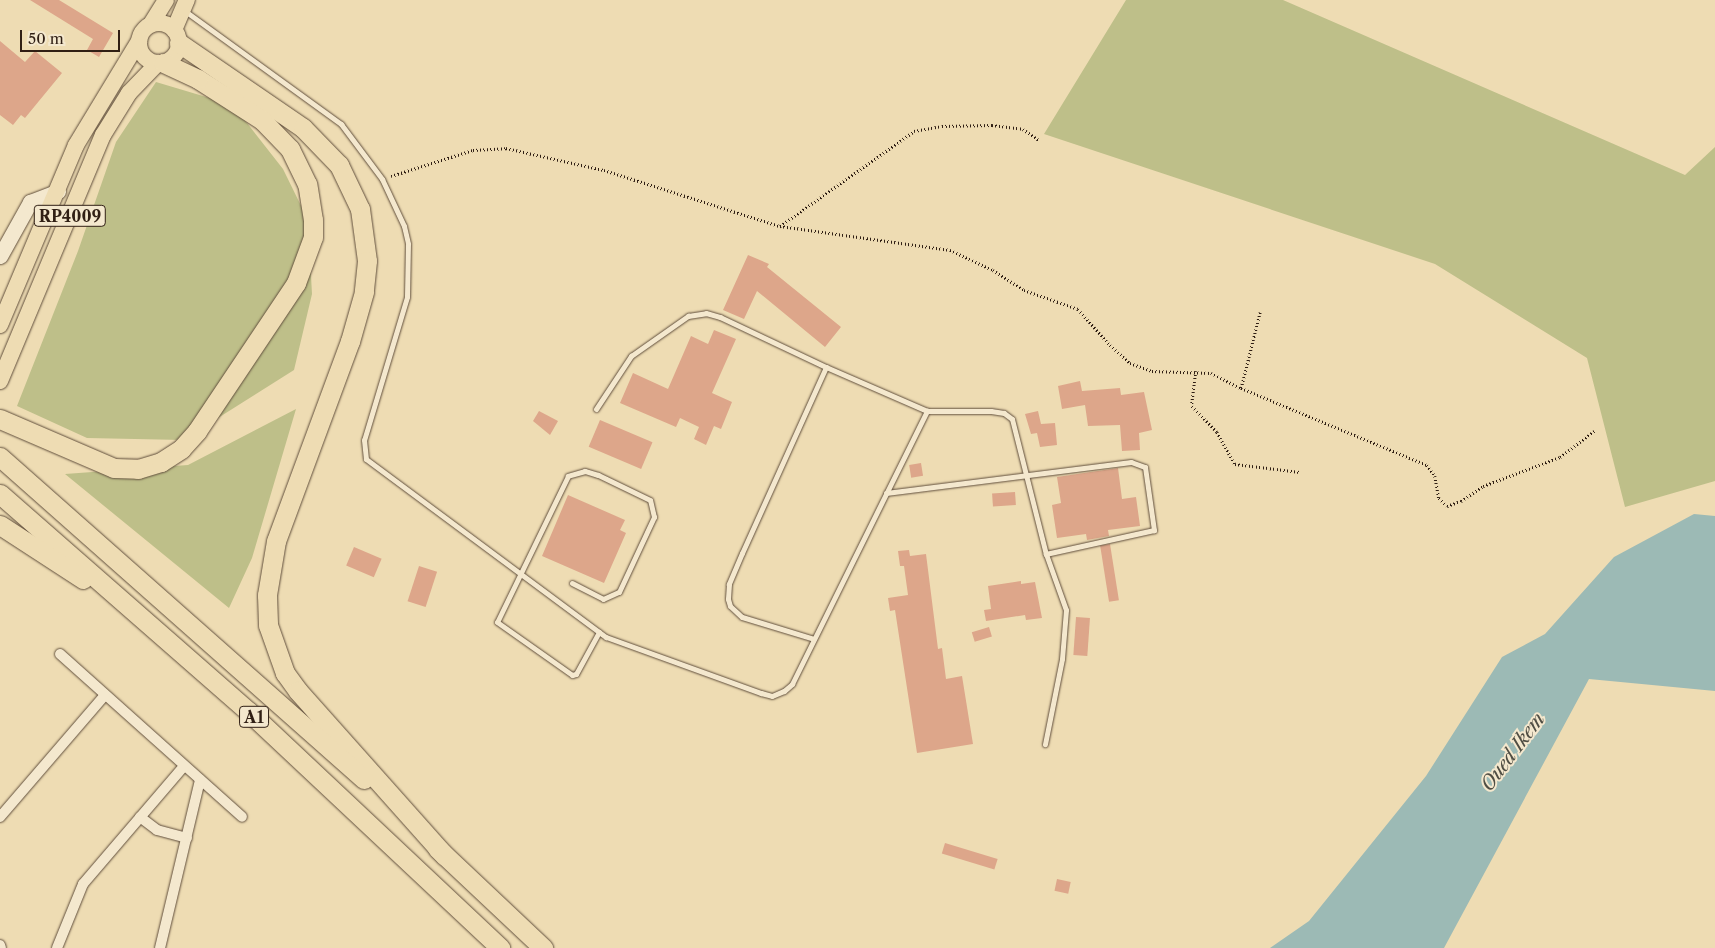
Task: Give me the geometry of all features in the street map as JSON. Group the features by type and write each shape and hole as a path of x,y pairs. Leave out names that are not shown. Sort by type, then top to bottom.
{"highway":[{"path":"176,36 303,128 339,165 360,209 367,261 364,292 350,341 276,541 267,595 268,625 285,673 298,691 445,856"},
{"path":"0,419 114,468 138,469 161,462 181,449 197,431 296,283 313,236 313,220 307,184 290,149 262,120 198,79 160,63"},
{"name":"A1","path":"0,457 235,663 543,948"},
{"name":"A1","path":"0,494 130,607 351,806 500,948"},
{"path":"0,525 130,607"}],"main road":[{"name":"RP4009","path":"0,325 76,145 139,41 142,31 151,24 166,0"},
{"name":"RP4009","path":"0,381 103,135 129,93 160,63 175,56 176,36 184,5"},
{"path":"151,24 163,23 176,36"},
{"path":"139,41 142,53 160,63"}],"street":[{"path":"0,256 30,202 58,191"},
{"path":"60,654 242,817"},
{"path":"0,817 105,695"},
{"path":"57,948 78,890 184,766"},
{"path":"160,948 200,780"},
{"path":"140,817 157,830 186,838"}],"lane":[{"path":"184,5 341,124 382,179 404,226 408,244 407,297 364,440 366,459 599,632 622,645 772,696 792,684 927,411"},
{"path":"596,409 632,356 688,316 706,313 927,411 1004,413 1012,419 1018,436 1024,476 1046,554 1062,593 1066,629 1045,744"},
{"path":"814,639 742,617 730,606 728,599 729,584 742,552 826,366"},
{"path":"886,493 1131,462 1145,467 1155,524 1150,533 1046,554"},
{"path":"572,583 604,599 619,592 654,517 650,500 598,475 575,472 568,476 497,622 500,626 572,675 576,674 599,632"}],"path":[{"path":"780,226 914,131 942,126 992,125 1023,129 1039,140"},
{"path":"382,179 473,150 506,148 604,170 780,226 950,250 994,270 1028,292 1078,309 1110,346 1130,363 1152,370 1211,372 1241,388 1427,465 1435,476 1439,498 1447,506 1461,501 1483,486 1560,457 1594,431"},
{"path":"1241,388 1260,312"},
{"path":"1196,371 1192,406 1218,432 1235,464 1300,472"}],"green space":[{"path":"1126,0 1283,0 1685,175 1715,147 1715,481 1625,507 1587,358 1435,264 1044,134"},
{"path":"156,82 233,105 283,169 308,220 312,294 294,370 183,440 87,438 17,406 78,251 116,142"},
{"path":"296,409 252,558 229,608 65,474 188,465"}],"water":[{"name":"Oued Ikem","path":"1694,514 1715,516 1715,691 1589,679 1444,948 1270,948 1309,921 1426,776 1502,657 1545,634 1614,557"}],"building":[{"path":"30,0 59,0 113,33 99,57 87,50 93,39"},
{"path":"0,41 25,62 35,51 62,73 25,118 21,115 13,125 0,115"},
{"path":"748,255 769,264 767,267 841,327 825,347 757,291 744,319 723,310"},
{"path":"714,330 736,339 712,393 732,402 721,429 714,426 706,445 694,439 699,427 680,418 676,427 620,403 633,373 668,389 691,336 708,344"},
{"path":"1080,381 1082,391 1120,388 1121,395 1144,392 1152,430 1139,433 1140,450 1122,451 1120,425 1088,426 1085,405 1062,409 1058,386"},
{"path":"539,411 558,421 550,435 533,421"},
{"path":"1038,411 1041,424 1055,423 1057,445 1040,447 1037,433 1031,434 1025,414"},
{"path":"600,420 652,442 641,469 589,447"},
{"path":"921,463 923,476 911,478 909,465"},
{"path":"1118,468 1122,499 1136,497 1140,526 1108,530 1109,536 1087,540 1086,534 1057,538 1052,505 1061,503 1057,477"},
{"path":"1015,492 1016,505 993,507 992,494"},
{"path":"568,495 625,520 620,530 626,533 604,583 542,556"},
{"path":"1110,544 1119,600 1109,602 1100,546"},
{"path":"354,547 382,559 374,577 346,565"},
{"path":"909,550 910,556 926,554 938,649 942,648 946,679 962,676 973,744 917,753 895,610 890,611 888,598 908,595 904,566 900,566 898,551"},
{"path":"419,566 437,572 426,607 408,601"},
{"path":"1021,581 1021,584 1035,582 1042,618 1026,620 1025,615 986,621 984,610 991,609 988,586"},
{"path":"1076,617 1090,618 1087,656 1073,655"},
{"path":"989,627 992,637 975,642 972,632"},
{"path":"945,843 998,859 994,870 942,854"},
{"path":"1057,879 1071,882 1068,894 1055,891"}]}
